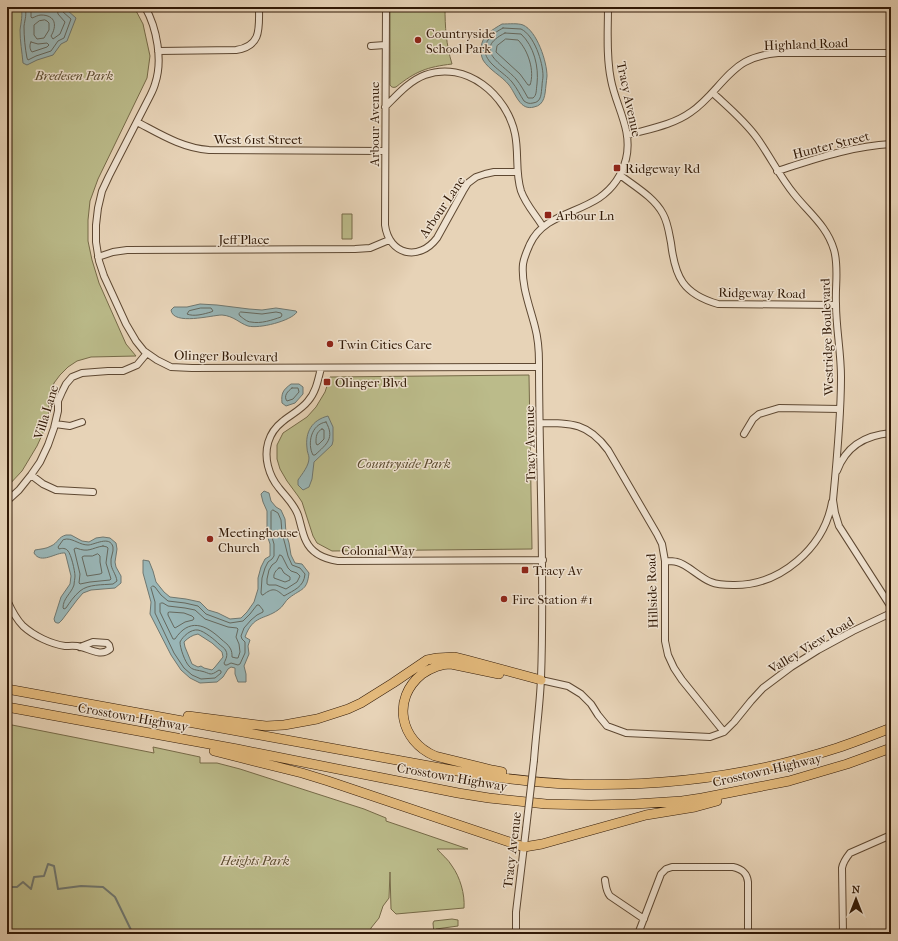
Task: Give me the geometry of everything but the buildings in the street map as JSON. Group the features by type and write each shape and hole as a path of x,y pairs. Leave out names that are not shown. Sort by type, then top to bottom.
{"highway":[{"path":"119,709 167,713 266,726 284,725 317,719 355,706 427,660 437,658 454,657 541,680"},
{"path":"541,680 523,679 451,664 437,666 416,679 408,690 404,698 403,709 406,728 414,742 420,748 435,756 492,770 592,784"},
{"name":"Crosstown Highway","path":"7,689 479,775 540,782 623,784 687,780 715,776 745,771 814,755 891,728"},
{"name":"Crosstown Highway","path":"7,707 237,749 458,793 546,804 635,804 682,801 702,798 789,781 847,764 891,748"},
{"path":"165,736 328,781 524,847 542,844 646,815 695,807 789,781"}],"street":[{"name":"Olinger Boulevard","path":"145,7 153,27 158,51 158,71 155,84 102,191 98,208 96,242 98,257 126,324 136,341 147,354 171,367 192,368 539,367"},
{"path":"158,51 236,50 249,47 257,36 258,7"},
{"name":"Arbour Avenue","path":"386,7 385,225 389,240"},
{"name":"Tracy Avenue","path":"516,934 516,912 534,760 541,680 543,560 538,346 536,329 522,275 523,263 526,251 539,230 560,216 599,198 608,190 620,175 626,158 628,135 611,81 608,52 608,7"},
{"path":"371,46 385,45"},
{"name":"Highland Road","path":"628,135 677,120 690,113 702,104 736,68 756,57 778,53 891,53"},
{"path":"385,107 404,88 414,80 426,74 450,71 474,78 486,86 505,107 511,120 515,134 518,181 521,192 526,202 544,227"},
{"name":"Westridge Boulevard","path":"713,93 746,125 765,150 793,194 821,224 834,250 836,264 836,304 841,358 840,409 833,500 835,513 840,526 891,607"},
{"name":"West 61st Street","path":"137,122 176,142 198,149 385,151"},
{"name":"Hunter Street","path":"778,171 856,148 891,144"},
{"name":"Arbour Lane","path":"389,240 395,246 409,252 418,252 425,249 432,245 437,238 468,183 476,177 484,174 494,172 518,172"},
{"name":"Ridgeway Road","path":"620,175 650,198 663,214 667,223 673,258 680,279 696,296 718,304 836,304"},
{"name":"Jeff Place","path":"98,257 113,252 127,250 355,249 370,248 389,240"},
{"name":"Villa Lane","path":"7,501 19,490 40,462 55,424 58,411 58,401 66,384 72,377 82,373 123,371 137,365 147,354"},
{"name":"Colonial Way","path":"321,368 312,396 307,403 275,429 270,436 267,445 268,466 272,477 297,512 306,542 312,550 328,560 338,562 388,560 543,560"},
{"path":"744,434 753,419 759,414 779,408 840,409"},
{"path":"55,424 70,426 82,422"},
{"name":"Hillside Road","path":"540,423 572,424 583,428 593,434 608,450 662,544 665,560 665,641 668,655 682,680 724,732"},
{"path":"665,560 678,562 711,582 725,585 756,583 785,571 810,549 820,535 827,521 832,504 836,476 846,454 854,446 864,440 875,435 891,433"},
{"path":"31,475 43,484 56,490 93,492"},
{"path":"7,600 18,620 30,632 51,642 65,646 80,646"},
{"name":"Valley View Road","path":"724,732 763,688 776,677 818,650 891,613"},
{"path":"541,680 568,686 582,694 607,726 626,733 710,737 724,732"},
{"path":"843,934 843,862 850,853 891,835"},
{"path":"638,934 661,874 666,869 672,867 733,867 744,871 747,876 748,934"},
{"path":"605,880 607,893 610,896 644,919"}],"green space":[{"name":"Bredesen Park","path":"7,7 134,7 143,24 150,56 147,78 98,179 90,201 88,220 88,241 99,283 126,344 136,356 91,357 77,361 60,375 54,383 49,400 48,422 37,446 22,471 7,487"},
{"name":"Countryside School Park","path":"390,7 445,7 446,36 452,64 429,68 416,73 396,87 391,86"},
{"path":"342,214 352,214 352,239 342,239"},
{"name":"Countryside Park","path":"529,375 532,549 332,551 317,543 313,536 302,502 280,469 277,459 277,445 283,433 307,417 316,407 325,392 330,377"},
{"name":"Heights Park","path":"7,724 154,753 153,747 200,757 200,763 217,763 240,769 364,809 386,818 386,821 468,849 437,849 449,861 455,870 463,891 464,908 396,914 391,909 390,872 389,898 383,906 379,918 371,928 369,934 7,934"},
{"path":"452,919 458,920 458,926 436,929 436,934 434,934 434,921"}],"water":[{"path":"21,7 65,7 76,18 67,41 61,44 53,55 27,65 23,63 20,30 22,16"},
{"path":"502,24 523,25 528,28 537,40 547,70 544,99 538,106 529,108 525,107 519,101 509,85 486,64 482,58 481,48 485,36"},
{"path":"200,304 262,310 276,308 297,312 294,315 274,324 253,327 222,315 185,319 178,318 173,315 171,310 174,307 187,307"},
{"path":"291,384 299,384 303,387 303,394 295,403 286,406 282,403 282,394"},
{"path":"328,416 333,427 332,445 314,462 312,479 309,487 303,490 298,485 298,480 309,461 307,437 311,428 318,420"},
{"path":"264,491 269,493 271,501 281,510 285,519 286,533 291,555 295,563 302,564 309,573 307,583 303,588 288,599 280,609 255,621 248,630 245,637 250,640 248,646 249,654 244,666 246,682 238,682 235,674 235,668 231,667 217,682 200,683 190,678 181,670 171,655 150,614 151,602 143,573 143,560 149,561 156,582 170,597 200,602 208,610 230,619 241,618 254,602 258,589 258,578 261,567 265,559 270,556 270,544 267,535 267,511 261,494","holes":["198,634 222,652 223,657 215,667 212,670 192,664 184,642 190,637"]},
{"path":"71,535 82,541 89,542 96,538 110,538 116,543 117,549 115,562 121,576 121,583 115,588 91,590 83,593 62,620 57,623 54,619 61,597 70,584 71,576 66,556 65,553 61,553 41,558 34,553 35,550 47,548 53,545 61,537"}],"waterway":[{"path":"7,887 17,887 23,882 31,889 34,877 44,876 48,864 54,866 58,889 81,886 103,887 115,897 133,934"}],"place":[{"name":"Countryside School Park","path":"418,40"},
{"name":"Ridgeway Rd","path":"617,168"},
{"name":"Arbour Ln","path":"548,215"},
{"name":"Twin Cities Care","path":"330,344"},
{"name":"Olinger Blvd","path":"327,382"},
{"name":"Meetinghouse Church","path":"210,539"},
{"name":"Tracy Av","path":"525,570"},
{"name":"Fire Station #1","path":"504,599"}]}
